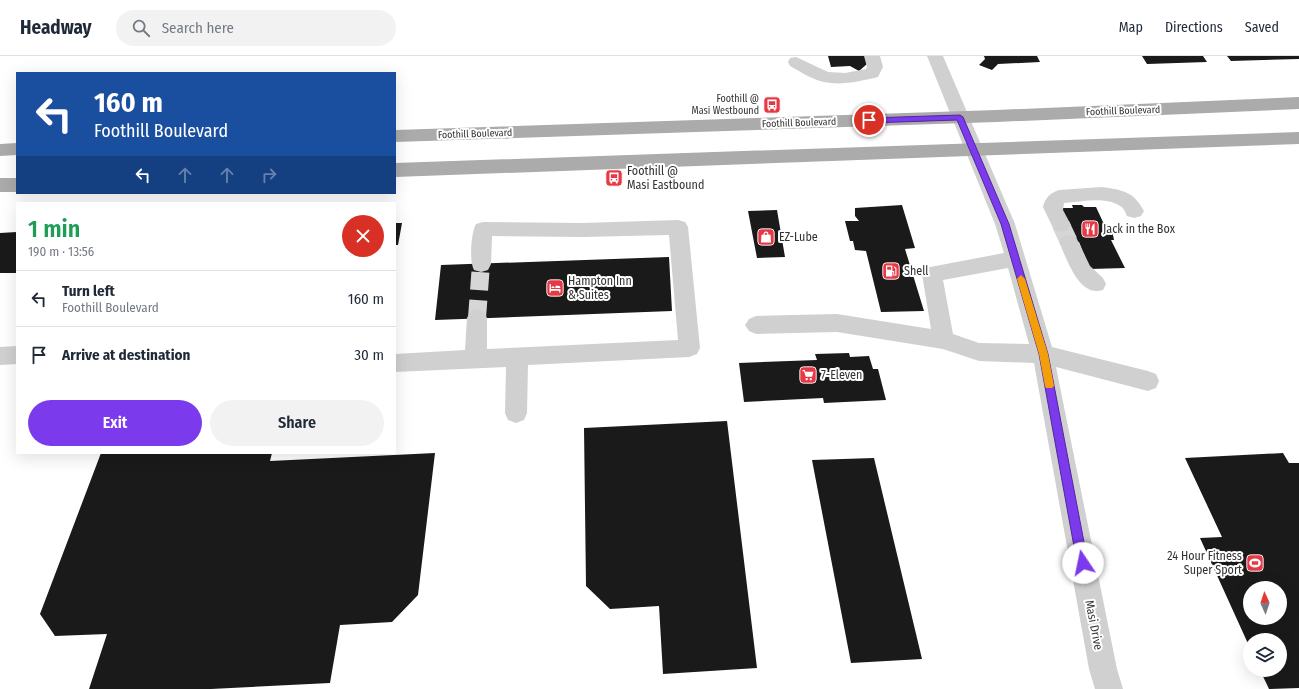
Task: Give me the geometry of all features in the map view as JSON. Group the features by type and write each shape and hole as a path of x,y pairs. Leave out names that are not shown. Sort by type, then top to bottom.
{"main road":[{"name":"Foothill Boulevard","path":"396,136 960,117 1299,103"},
{"path":"396,170 1299,138"},
{"path":"0,150 16,149"},
{"path":"0,186 16,185"}],"street":[{"path":"796,62 820,76 835,78 872,73 875,67 872,56"},
{"name":"Masi Drive","path":"935,56 1005,224 1043,354 1103,669 1109,689"},
{"path":"1060,225 1052,207 1053,202 1059,197 1106,194 1117,196 1128,201 1134,210"},
{"path":"396,363 690,348 678,227 582,230 483,229 481,264"},
{"path":"1069,242 1082,271 1096,284"},
{"path":"943,340 932,274 1015,259"},
{"path":"476,359 477,318"},
{"path":"756,325 837,324 943,340 979,352 1043,354 1148,381"},
{"path":"0,356 16,355"},
{"path":"516,413 517,357"}],"building":[{"path":"828,56 866,56 867,64 859,71 850,66 831,67"},
{"path":"984,56 1037,56 1040,62 998,64 992,70 979,65 985,59"},
{"path":"1142,56 1203,56 1207,62 1147,64"},
{"path":"1227,56 1299,56 1299,59 1231,61"},
{"path":"902,205 915,248 905,249 924,311 881,312 866,251 855,250 853,241 850,241 845,221 859,221 855,216 855,208"},
{"path":"1072,205 1096,207 1103,222 1105,222 1112,230 1114,240 1111,240 1125,268 1090,269 1079,242 1060,242 1053,225 1062,208 1073,208"},
{"path":"777,210 785,257 757,258 748,211"},
{"path":"396,223 402,223 398,245 396,245"},
{"path":"16,232 16,273 0,273 0,233"},
{"name":"Hampton Inn & Suites","path":"669,257 672,311 435,320 441,265"},
{"path":"849,353 850,357 869,356 873,369 878,369 886,400 824,403 823,398 744,402 739,363 817,360 815,354"},
{"path":"727,421 757,668 663,674 659,606 610,609 586,586 584,428"},
{"path":"435,453 418,595 392,622 340,625 330,683 211,689 89,689 107,634 55,636 40,614 101,454 272,454 270,461"},
{"name":"24 Hour Fitness Super Sport","path":"1283,453 1289,463 1299,463 1299,688 1269,689 1263,677 1287,677 1287,633 1243,633 1200,538 1222,537 1185,458"},
{"path":"874,458 922,659 851,663 812,460"}],"tunnel":[{"path":"1061,225 1069,242"},
{"path":"477,318 481,264"}],"slow traffic":[{"path":"1021,279 1043,354 1049,386"}],"place":[{"name":"Foothill @ Masi Westbound","path":"772,105"},
{"name":"Foothill @ Masi Eastbound","path":"614,178"},
{"name":"Jack in the Box","path":"1090,229"},
{"name":"EZ-Lube","path":"766,237"},
{"name":"Shell","path":"891,271"},
{"name":"Hampton Inn & Suites","path":"555,288"},
{"name":"7-Eleven","path":"808,375"},
{"name":"24 Hour Fitness Super Sport","path":"1255,563"}],"route":[{"path":"869,120 960,117 1005,224 1043,354 1083,563"}]}
